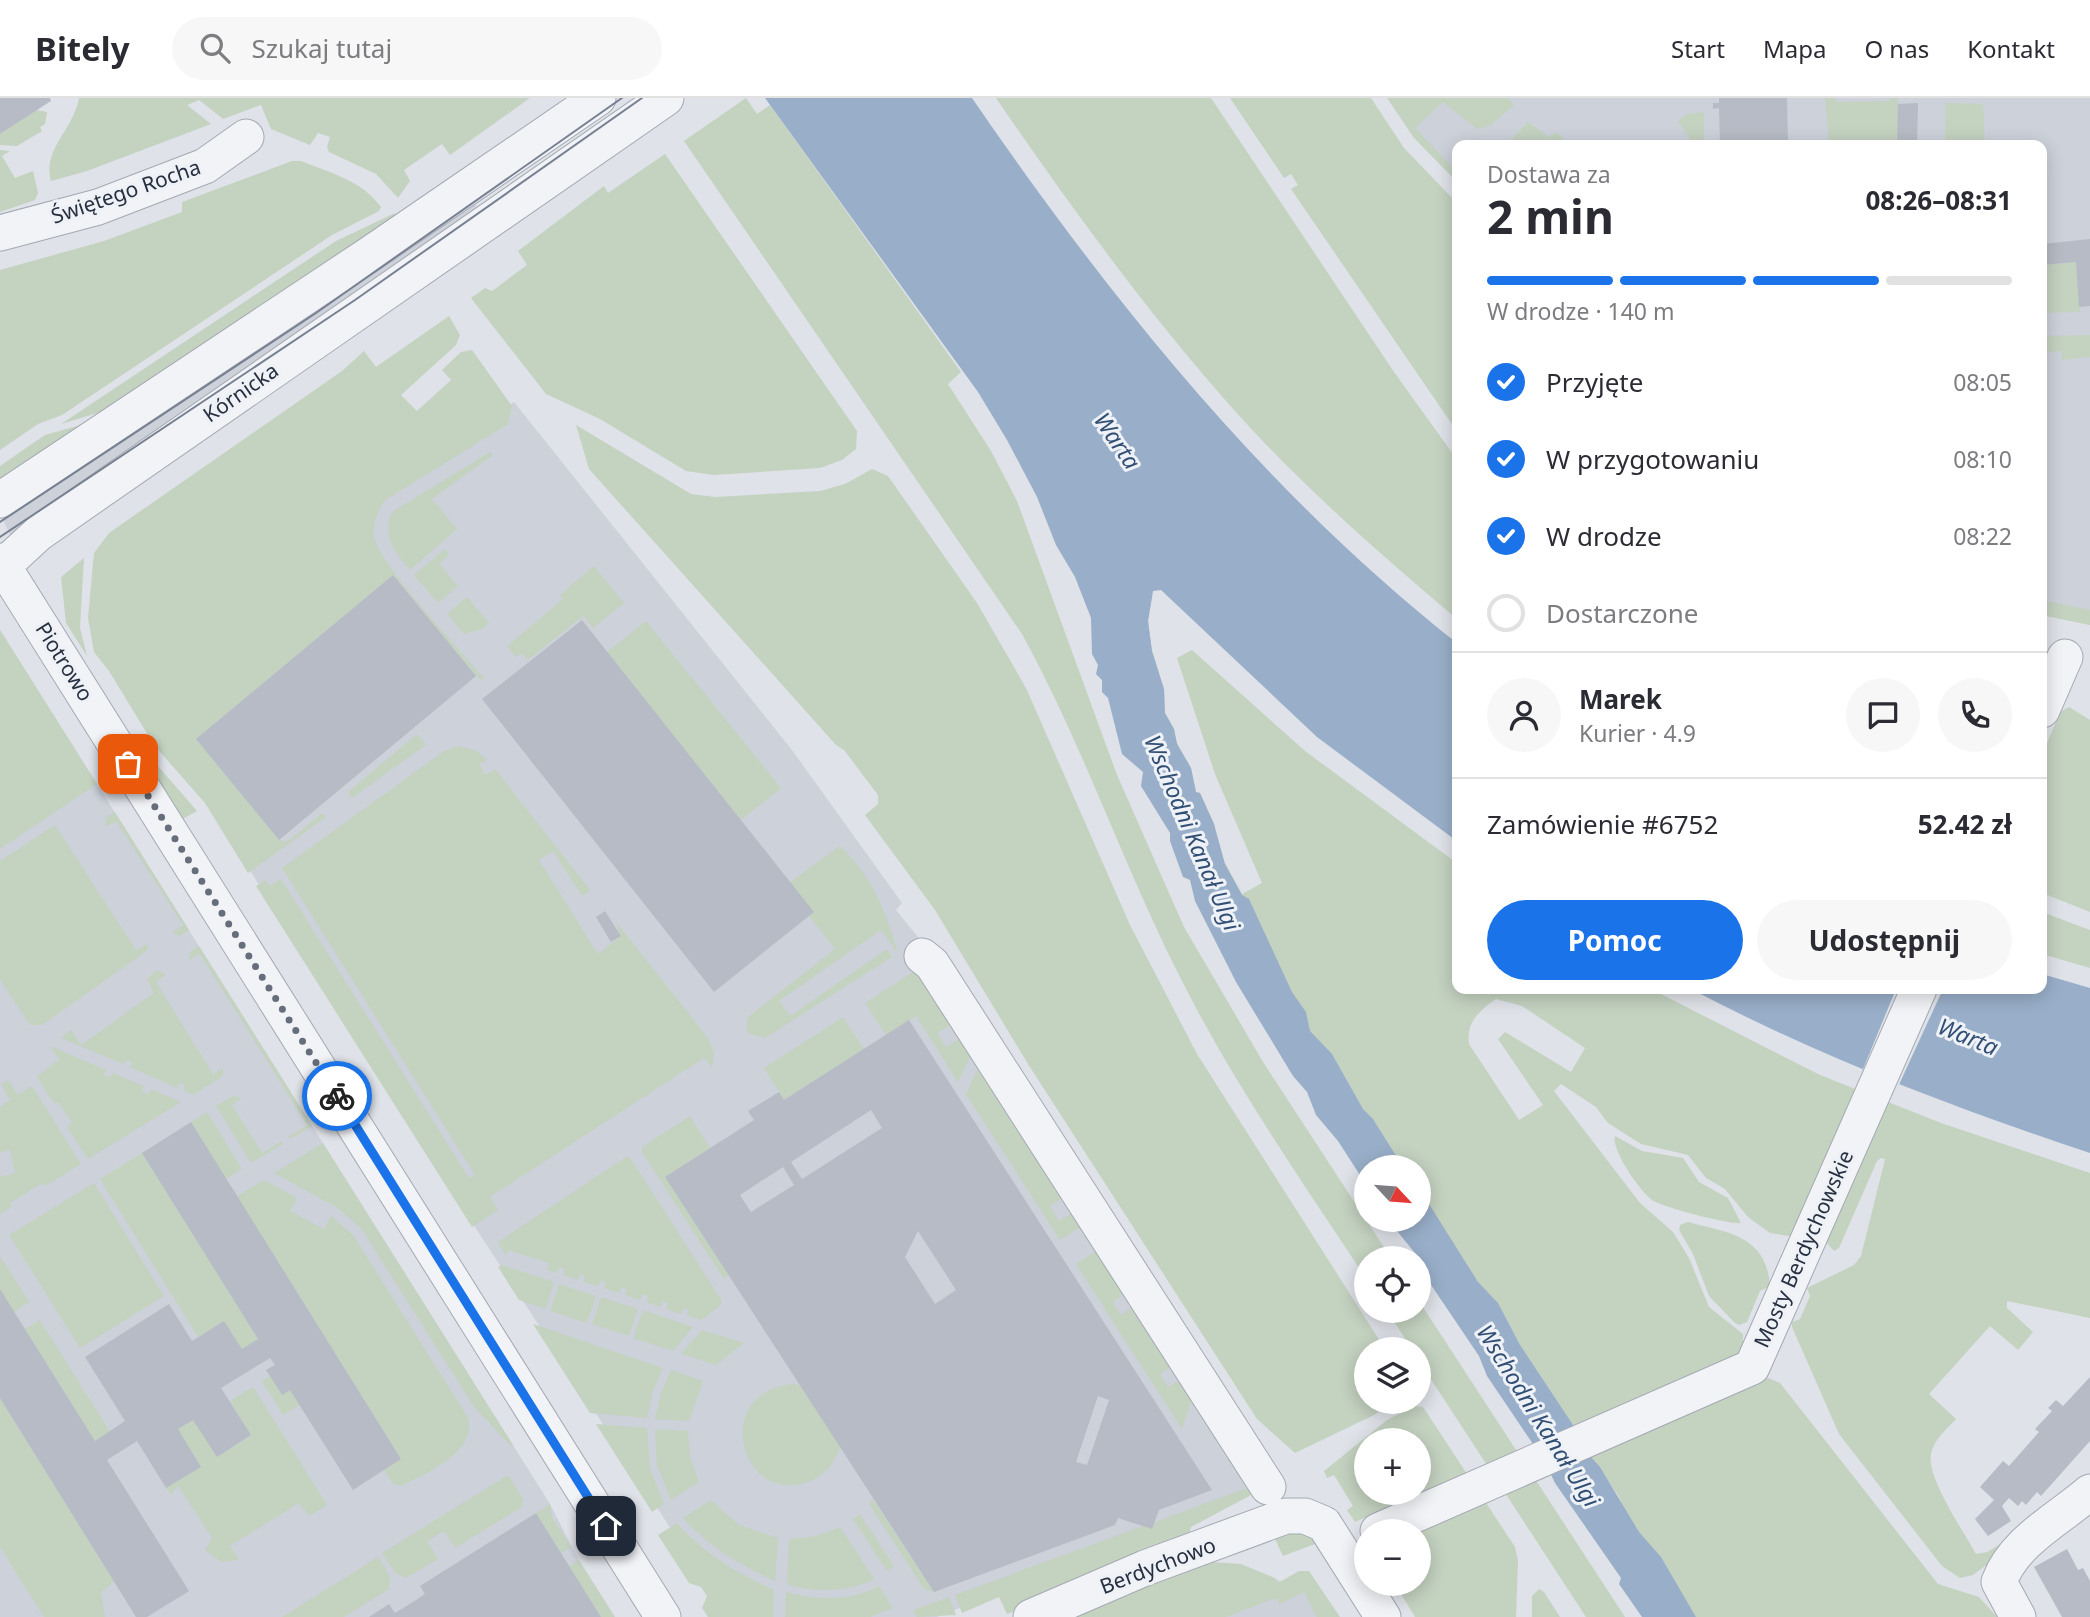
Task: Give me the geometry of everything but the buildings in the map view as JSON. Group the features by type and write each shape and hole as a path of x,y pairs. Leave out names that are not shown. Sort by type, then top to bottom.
{"street":[{"name":"Kórnicka","path":"0,500 465,190 598,98"},
{"name":"Kórnicka","path":"1,565 39,533 666,98"},
{"name":"Świętego Rocha","path":"0,233 98,206 205,166 246,137"},
{"name":"Piotrowo","path":"1,565 663,1617"},
{"path":"2047,700 2065,657"},
{"path":"922,956 932,964 985,1042 1268,1487"},
{"name":"Mosty Berdychowskie","path":"1405,1519 1752,1367 1917,994"},
{"path":"2018,1617 1999,1582 2005,1567 2014,1554 2090,1492"},
{"name":"Berdychowo","path":"1031,1617 1145,1568 1286,1516 1305,1516 1324,1524 1383,1617"}],"shaded area":[{"path":"1448,98 2090,98 2090,625 2047,616 2047,140 1452,140 1452,173 1411,129"},
{"path":"469,196 484,217 12,538 0,514"},
{"path":"514,402 792,750 902,903 896,910 1007,1047 1254,1467 1243,1496 937,1617 728,1617 381,1082 121,662"},
{"path":"0,630 550,1504 608,1617 0,1617"},
{"path":"1267,1575 1323,1601 1333,1617 1156,1617"}],"green space":[{"path":"79,98 530,98 450,155 442,144 404,170 410,181 398,198 376,174 329,152 327,147 330,137 318,133 310,145 271,129 261,105 223,119 199,100 187,105 211,124 87,171 51,181 51,159"},
{"path":"746,98 757,114 770,105 961,372 948,384 991,451 1017,501 1117,775 1184,927 1263,1062 1354,1201 1354,1232 1374,1232 1383,1246 1354,1246 1354,1260 1269,1131 1222,1055 1159,935 1084,762 1022,634 684,141"},
{"path":"996,98 1211,98 1394,372 1452,453 1452,615 1342,519 1234,410 1110,258"},
{"path":"1230,98 1371,98 1404,148 1452,198 1452,424 1291,189 1298,185 1291,174 1284,178"},
{"path":"1387,98 1508,98 1514,105 1490,126 1477,129 1443,102 1415,128 1452,167 1452,177 1414,138"},
{"path":"1825,98 1836,98 1836,102 1890,101 1891,98 1898,98 1897,140 1829,140"},
{"path":"1945,103 1983,104 1985,140 1945,140"},
{"path":"36,110 47,112 45,124 40,127 42,131 17,146 0,145 0,134"},
{"path":"1704,112 1704,140 1691,140 1678,121 1687,114"},
{"path":"1528,122 1549,137 1557,132 1564,140 1511,140"},
{"path":"0,150 10,151 2,156 15,178 33,171 38,193 35,200 0,212"},
{"path":"665,154 857,431 856,449 842,460 820,468 714,475 686,471 600,419 546,394 471,298 485,288 492,291 527,265 518,251 604,186 608,193"},
{"path":"292,161 301,161 355,184 381,207 379,211 332,235 62,415 38,424 0,450 0,270 104,241 182,212 182,202"},
{"path":"395,213 393,219 104,411 61,424 336,241"},
{"path":"2076,262 2080,312 2047,313 2047,265"},
{"path":"449,316 460,335 456,345 401,395 417,411 451,380 442,370 461,352 472,350 512,406 508,424 384,501 375,523 374,537 379,550 405,587 484,678 481,680 476,676 393,575 196,739 279,840 285,842 291,839 322,813 326,817 248,873 205,803 154,745 109,671 94,652 88,618 94,553 109,533 342,371 364,351 376,367"},
{"path":"2090,335 2090,357 2062,360 2061,351 2047,352 2047,336"},
{"path":"98,420 0,488 0,466 45,435"},
{"path":"576,425 691,494 715,497 820,491 845,484 872,469 888,476 977,603 1026,688 1130,925 1197,1054 1354,1300 1354,1323 1368,1323 1377,1337 1354,1337 1354,1414 1375,1414 1295,1453 1257,1419 1028,1064 935,910 865,815 878,804 878,795 844,750 836,745 589,469"},
{"path":"490,452 493,455 432,499 457,529 410,570 391,543 388,529 392,512"},
{"path":"445,549 449,555 439,564 458,586 438,603 414,575"},
{"path":"84,558 80,628 87,656 66,623 61,577"},
{"path":"594,566 624,603 593,628 583,616 528,660 522,653 516,657 507,646 563,599 560,595"},
{"path":"1153,591 1148,621 1152,651 1164,689 1165,713 1191,768 1196,792 1200,793 1214,824 1219,852 1242,894 1262,883 1215,774 1177,658 1192,650 1305,751 1452,860 1452,994 1661,994 1820,1075 1941,1123 2090,1173 2090,1318 2007,1301 2007,1308 2033,1332 2018,1350 1990,1326 1929,1394 1956,1419 1935,1444 1931,1464 1940,1490 1976,1554 1987,1552 2014,1536 2018,1541 1973,1575 1960,1578 1942,1566 1839,1434 1792,1327 1792,1322 1800,1319 1810,1296 1807,1288 1854,1265 1861,1256 1885,1159 1877,1161 1839,1248 1834,1251 1826,1242 1834,1225 1789,1236 1770,1233 1748,1217 1725,1189 1706,1178 1688,1155 1641,1144 1608,1123 1596,1107 1561,1084 1554,1091 1640,1203 1673,1232 1689,1258 1709,1307 1743,1334 1743,1349 1738,1354 1758,1381 1768,1378 1780,1383 1938,1584 1979,1597 1997,1617 1668,1617 1619,1497 1599,1467 1560,1432 1432,1220 1432,1155 1385,1155 1313,1053 1130,667 1132,646","holes":["1496,999 1522,1006 1585,1048 1571,1072 1505,1032 1498,1039 1543,1105 1519,1120 1469,1044 1472,1023 1484,1008"]},
{"path":"467,597 489,623 482,629 464,634 447,614"},
{"path":"2047,601 2090,610 2090,625 2047,616"},
{"path":"646,621 781,788 741,820 607,652"},
{"path":"0,630 97,784 0,849"},
{"path":"2069,707 2090,720 2090,912 2047,895 2047,743 2060,712"},
{"path":"417,734 426,745 352,798 348,792"},
{"path":"459,746 477,751 487,760 479,764 485,775 495,769 590,890 582,896 553,851 539,860 598,954 621,936 616,922 708,1038 714,1053 712,1067 704,1058 490,1197 498,1210 472,1227 256,886 266,880 270,886 281,879 469,1178 475,1175 282,868 444,751"},
{"path":"145,751 197,811 179,821"},
{"path":"115,812 189,930 180,936 172,933 183,925 116,821 105,827 106,818"},
{"path":"55,825 136,950 147,944 148,950 42,1025 30,1025 0,980 0,861"},
{"path":"840,846 861,869 876,895 889,923 898,954 881,930 779,1001 790,1016 887,949 892,957 765,1038 750,1034 746,1028 748,1017 835,949 809,916 814,912 790,882"},
{"path":"2047,914 2090,930 2090,968 2047,955"},
{"path":"199,946 312,1126 290,1139 288,1137 307,1125 200,954 189,960 190,952"},
{"path":"919,968 955,1022 937,1033 946,1047 964,1036 976,1045 958,1082 916,1016 886,1035 865,1003"},
{"path":"157,970 166,975 156,982 213,1074 223,1068 223,1076 193,1095 183,1090 185,1086 179,1083 177,1088 130,1067 132,1062 126,1060 123,1064 61,1038 71,1030 81,1045 154,993 147,979"},
{"path":"843,1017 864,1049 784,1100 764,1068"},
{"path":"50,1046 106,1070 104,1075 110,1077 113,1073 144,1086 142,1091 148,1094 151,1089 181,1102 88,1159 67,1127 72,1123 58,1102 54,1104 37,1076 59,1060"},
{"path":"983,1058 1068,1194 1050,1206 1059,1221 1078,1209 1087,1223 1060,1240 966,1094"},
{"path":"8,1080 18,1095 32,1086 81,1164 10,1203 12,1207 0,1214 0,1177 15,1173 10,1150 0,1152 0,1107 10,1100 1,1084"},
{"path":"233,1096 242,1098 232,1105 262,1153 282,1141 283,1144 251,1163 216,1106"},
{"path":"207,1112 242,1169 226,1179 191,1122"},
{"path":"690,1116 710,1148 665,1177 729,1275 724,1279 642,1152 642,1147"},
{"path":"1615,1136 1642,1151 1683,1158 1699,1182 1728,1198 1741,1223 1696,1215 1652,1200 1622,1160 1617,1151"},
{"path":"323,1143 513,1445 511,1446 474,1407 361,1228 336,1207 274,1173"},
{"path":"142,1153 258,1339 242,1349 224,1321 198,1337 100,1179"},
{"path":"626,1157 631,1159 722,1301 720,1306 701,1320 687,1315 689,1310 684,1308 681,1314 666,1309 668,1303 663,1301 661,1307 646,1302 648,1296 643,1294 640,1300 625,1295 627,1289 622,1287 619,1293 604,1288 606,1282 601,1281 598,1286 583,1282 585,1276 581,1274 578,1280 563,1275 564,1269 560,1267 557,1273 547,1270 549,1263 508,1250 506,1256 498,1242"},
{"path":"264,1180 297,1198 290,1211 324,1229 331,1216 353,1235 467,1416 469,1429 466,1440 458,1451 436,1468 402,1486 393,1484 384,1470 401,1459 237,1196"},
{"path":"94,1183 164,1296 80,1348 9,1235"},
{"path":"1688,1222 1730,1233 1753,1246 1761,1256 1770,1286 1760,1291 1747,1322 1739,1325 1734,1322 1709,1296 1693,1254 1679,1230 1680,1225"},
{"path":"1102,1247 1130,1290 1113,1302 1121,1315 1139,1303 1177,1363 1160,1374 1168,1387 1187,1376 1194,1393 1182,1429 1076,1264"},
{"path":"0,1256 29,1302 14,1312 0,1289"},
{"path":"502,1265 554,1282 546,1309 519,1300 498,1267"},
{"path":"559,1284 596,1296 587,1323 550,1311"},
{"path":"601,1297 638,1309 629,1336 592,1324"},
{"path":"643,1310 693,1327 673,1351 633,1338"},
{"path":"1431,1319 1625,1617 1586,1617 1431,1379 1431,1337 1404,1337 1395,1323 1431,1323"},
{"path":"40,1320 110,1432 95,1441 25,1329"},
{"path":"533,1324 663,1368 653,1391 647,1418 590,1413"},
{"path":"702,1330 744,1343 716,1365 681,1354"},
{"path":"671,1370 703,1381 689,1421 655,1419 661,1393"},
{"path":"270,1376 290,1390 299,1405 283,1415 262,1381"},
{"path":"793,1384 805,1386 842,1442 834,1461 821,1475 808,1482 784,1485 765,1478 751,1464 744,1445 743,1425 751,1406 767,1391"},
{"path":"253,1387 327,1505 309,1516 299,1503 230,1546 239,1560 221,1562 205,1550 212,1538 178,1486 171,1495 166,1488 201,1467 178,1429 193,1420 217,1457 251,1436 230,1401"},
{"path":"0,1398 114,1582 101,1592 105,1617 44,1617 0,1547"},
{"path":"1399,1414 1428,1414 1515,1547 1518,1561 1516,1617 1415,1617 1402,1596 1431,1596 1431,1519 1409,1519 1403,1505 1431,1505 1431,1428 1377,1428"},
{"path":"596,1424 647,1428 650,1468 664,1504 652,1512"},
{"path":"655,1429 688,1431 690,1457 699,1482 671,1500 657,1465"},
{"path":"1354,1447 1354,1505 1392,1505 1354,1520 1347,1510 1353,1506 1334,1475 1327,1478 1324,1471"},
{"path":"508,1475 523,1499 522,1507 455,1548 444,1531 427,1541 438,1559 406,1578 395,1573 382,1553"},
{"path":"1255,1485 1253,1494 1191,1527 1187,1542 1007,1614 999,1597 962,1613 955,1595 1143,1526 1152,1529 1155,1522"},
{"path":"873,1499 934,1592 924,1589 869,1504"},
{"path":"711,1500 739,1525 778,1538 775,1581 726,1554 703,1538 683,1518"},
{"path":"550,1504 552,1517 571,1547 561,1553 536,1513"},
{"path":"860,1514 894,1566 887,1571 853,1519"},
{"path":"677,1523 698,1544 722,1562 774,1590 773,1617 708,1617 702,1608 707,1596 701,1587 689,1583 658,1535"},
{"path":"840,1527 874,1579 853,1587 831,1590 787,1585 789,1539 816,1536"},
{"path":"1295,1530 1323,1541 1283,1556 1274,1537"},
{"path":"378,1557 390,1576 389,1589 344,1617 282,1617"},
{"path":"579,1560 615,1617 601,1617 569,1566"},
{"path":"1197,1561 1241,1564 1275,1578 1278,1583 1299,1571 1309,1571 1340,1617 1317,1617 1304,1592 1280,1604 1276,1598 1226,1617 1061,1617"},
{"path":"879,1586 893,1608 870,1617 785,1617 786,1592 833,1598 857,1595"},
{"path":"1539,1589 1544,1592 1560,1617 1532,1617 1532,1596"},
{"path":"949,1597 956,1615 917,1617 913,1610"}],"water":[{"path":"765,98 972,98 1079,247 1194,389 1320,523 1387,585 1452,639 1452,838 1317,737 1161,590 1153,591 1148,621 1152,651 1164,689 1165,713 1174,729 1177,744 1191,768 1196,792 1200,793 1214,824 1225,864 1242,895 1249,899 1292,992 1306,1012 1310,1031 1332,1054 1363,1109 1373,1119 1396,1155 1354,1155 1354,1166 1316,1115 1307,1092 1293,1076 1236,982 1195,901 1190,880 1183,877 1170,841 1170,833 1141,786 1143,772 1122,754 1108,698 1102,692 1102,680 1096,674 1098,665 1092,654 1091,618 1075,577 1056,545 1037,497 978,392"},
{"name":"Warta","path":"2047,975 2090,988 2090,1153 1887,1079 1701,994 2047,994"},
{"name":"Wschodni Kanał Ulgi","path":"1432,1209 1478,1282 1498,1303 1520,1345 1581,1437 1582,1447 1600,1467 1639,1532 1661,1557 1696,1617 1642,1617 1619,1584 1621,1578 1555,1483 1545,1462 1487,1376 1479,1356 1431,1285 1431,1246 1409,1246 1398,1232 1432,1232"}],"pier":[{"path":"1894,994 1941,994 1897,1089 1861,1074"}],"tram line":[{"path":"0,522 316,313 622,98"},
{"path":"0,537 355,300 642,98"}],"way so far":[{"path":"128,764 337,1096"}],"route":[{"path":"337,1096 606,1526"}]}
